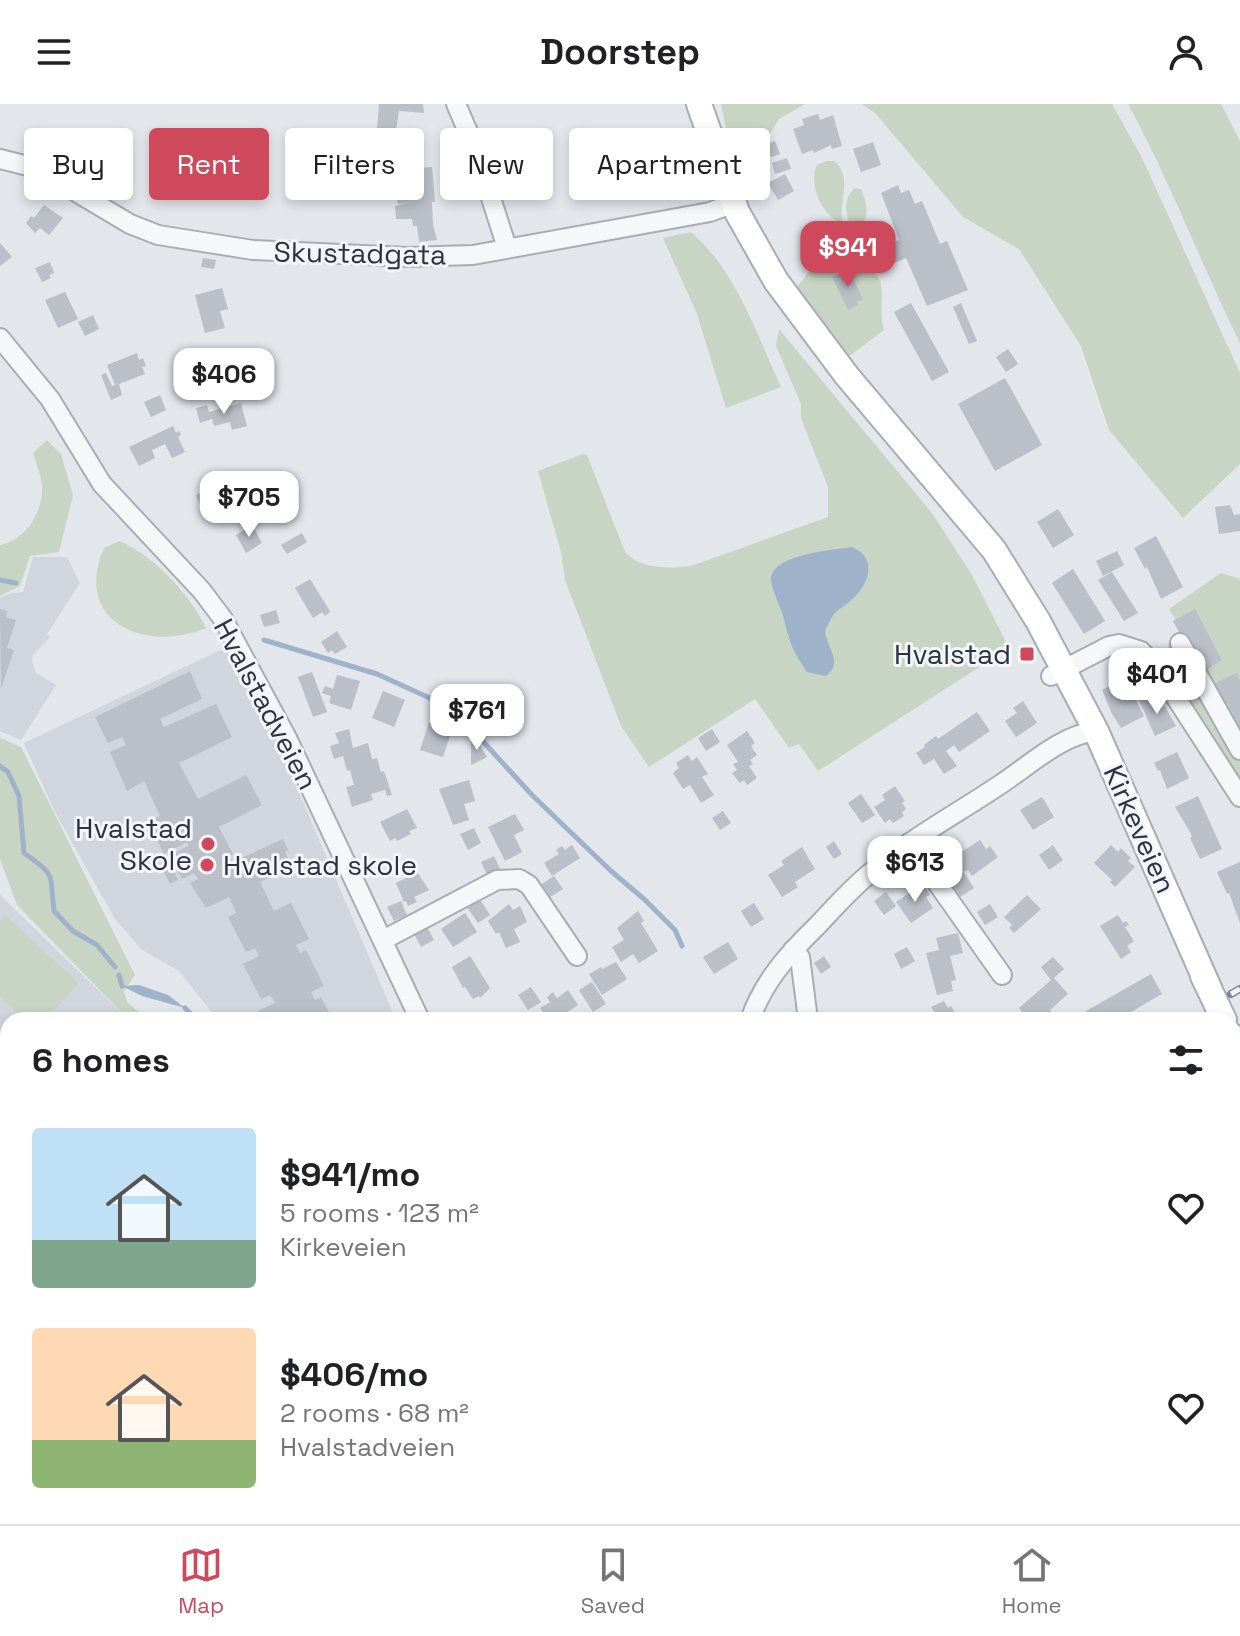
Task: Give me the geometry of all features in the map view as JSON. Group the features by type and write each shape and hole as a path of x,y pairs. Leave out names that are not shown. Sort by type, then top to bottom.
{"main road":[{"name":"Kirkeveien","path":"699,104 734,203 753,245 793,307 961,513 1058,672 1220,1012"}],"street":[{"path":"456,104 475,148 507,248"},
{"name":"Skustadgata","path":"0,159 36,168 130,224 158,235 253,250 407,257 473,255 710,212 734,203"},
{"name":"Hvalstadveien","path":"0,338 50,399 102,484 202,591 223,619 287,738 416,1012"},
{"path":"1180,643 1240,750"},
{"path":"1058,672 1109,646 1130,646 1141,651 1158,670 1240,797"},
{"path":"753,1012 773,973 871,872 909,843 1041,757 1087,735"},
{"path":"909,843 1002,975"},
{"path":"383,940 497,880 519,879 529,885 577,956"},
{"path":"793,950 800,957 807,1012"}],"shaded area":[{"path":"33,557 67,557 80,583 47,634 50,637 33,655 36,673 56,685 21,740 0,731 0,598 23,592"},
{"name":"Hvalstad skole","path":"227,647 276,739 393,1012 212,1012 179,971 142,950 115,919 55,812 24,743"},
{"name":"Hvalstad skole","path":"0,895 121,1012 0,1012"}],"green space":[{"path":"721,104 805,104 779,119 770,134 770,128 726,128"},
{"path":"862,104 1112,104 1142,158 1240,373 1240,464 1183,518 1109,430 1081,346 1019,249 963,217 876,114"},
{"path":"1128,104 1221,104 1240,141 1240,343 1158,163"},
{"path":"834,161 843,173 844,181 842,220 839,222 822,205 814,180 817,165"},
{"path":"855,188 861,189 867,209 859,228 851,226 846,211 848,196"},
{"path":"691,232 733,284 781,387 726,408 697,314 663,238"},
{"path":"830,253 837,277 861,266 878,277 881,284 884,330 847,358 794,291 821,256"},
{"path":"779,329 932,513 972,575 1009,648 818,771 799,744 789,748 755,699 649,767 621,726 565,580 561,552 538,471 587,455 625,552 646,565 691,566 828,517 828,487 801,418 801,404 776,346"},
{"path":"47,440 61,454 73,495 59,552 30,556 20,586 0,596 0,545 18,537 32,523 42,495 40,473 33,453"},
{"path":"119,541 145,556 170,577 206,628 183,635 160,637 120,626 106,613 98,596 97,574 104,548"},
{"path":"1221,573 1240,579 1240,729 1169,609"},
{"path":"1173,639 1240,760 1240,787 1165,665 1169,641"},
{"path":"0,738 21,747 135,975 124,991 127,1002 139,1012 121,1012 17,905 0,859"},
{"path":"5,915 79,983 52,1012 17,1012 0,997 0,921"}],"water":[{"path":"852,547 866,559 866,581 856,596 834,614 825,631 834,661 831,671 826,676 807,672 789,639 771,580 774,571 781,564 804,555"},
{"path":"139,985 168,995 185,1008 142,996 122,986"}],"building":[{"path":"379,104 423,104 424,113 399,111 396,128 377,128"},
{"path":"818,114 820,120 833,115 842,146 832,149 831,145 814,153 813,150 802,154 793,129 804,125 802,119"},
{"path":"775,141 780,154 771,157 770,143"},
{"path":"873,142 881,165 861,172 853,149"},
{"path":"787,158 791,169 775,174 772,163"},
{"path":"432,167 433,225 437,240 419,242 417,226 413,226 412,219 396,219 395,206 410,202 398,204 397,200 424,200 424,168"},
{"path":"785,174 794,191 778,200 770,182"},
{"path":"898,185 901,193 909,190 915,204 922,201 940,244 947,241 968,290 927,306 906,258 894,263 886,246 899,240 881,193"},
{"path":"44,205 63,218 49,235 40,228 35,233 26,223"},
{"path":"0,243 12,257 0,266"},
{"path":"203,258 216,260 214,269 201,267"},
{"path":"50,262 54,273 42,282 35,268"},
{"path":"848,269 863,299 848,310 832,277"},
{"path":"222,288 228,309 220,311 225,328 205,333 195,295"},
{"path":"65,292 78,319 58,328 45,300"},
{"path":"911,303 949,372 932,381 894,312"},
{"path":"961,303 977,341 969,344 953,307"},
{"path":"93,315 99,329 85,336 78,322"},
{"path":"1008,349 1018,364 1006,372 996,357"},
{"path":"137,353 139,360 143,358 145,374 119,384 122,395 111,400 101,375 106,373 112,386 115,385 107,365"},
{"path":"199,354 204,367 190,373 185,360"},
{"path":"1005,378 1042,445 995,471 958,404"},
{"path":"160,395 166,410 151,417 144,402"},
{"path":"241,403 247,426 232,430 230,422 214,426 212,419 200,423 196,408 207,405 209,412"},
{"path":"173,426 176,433 179,431 181,435 178,437 185,452 172,458 165,444 152,450 155,458 139,466 129,447"},
{"path":"203,492 208,505 201,508 196,495"},
{"path":"279,494 285,504 289,502 294,510 275,522 263,503"},
{"path":"1230,505 1234,515 1240,514 1240,531 1219,534 1215,507"},
{"path":"1058,509 1074,535 1053,548 1037,522"},
{"path":"252,525 262,543 246,553 236,535"},
{"path":"302,533 307,542 287,554 281,545"},
{"path":"1156,536 1183,587 1161,599 1147,567 1145,569 1134,548"},
{"path":"1117,551 1124,565 1103,576 1096,561"},
{"path":"1073,569 1105,621 1084,634 1052,583"},
{"path":"1112,572 1138,613 1124,621 1098,580"},
{"path":"310,579 330,612 325,616 322,612 313,618 295,588"},
{"path":"0,609 7,611 6,617 16,620 7,648 14,650 1,689"},
{"path":"1195,609 1222,660 1201,673 1173,621"},
{"path":"276,610 280,623 264,627 260,615"},
{"path":"337,631 347,647 335,654 332,650 328,653 321,642"},
{"name":"Hvalstad Skole","path":"190,671 202,699 160,719 164,727 216,704 232,737 179,763 198,799 246,775 262,805 219,827 233,854 230,856 233,862 283,839 292,866 260,882 274,911 291,903 309,939 296,945 300,953 306,950 324,986 311,992 315,1000 321,997 329,1012 259,1012 275,1003 270,995 261,999 243,964 259,956 255,948 246,952 228,917 236,913 229,897 206,908 190,883 198,879 194,873 182,879 170,855 189,846 187,842 164,854 148,822 160,816 144,781 127,791 110,752 126,745 122,737 108,743 95,717"},
{"path":"312,672 327,712 313,717 298,677"},
{"path":"1236,673 1240,680 1240,732 1228,703 1225,705 1214,684"},
{"path":"337,675 360,681 351,710 329,703 331,696 322,693 325,686 333,689"},
{"path":"1125,679 1144,716 1121,728 1102,690"},
{"path":"383,691 405,700 394,727 372,718"},
{"path":"1151,694 1159,709 1165,706 1176,726 1155,736 1139,700"},
{"path":"1023,701 1037,723 1016,737 1005,721 1017,713 1013,708"},
{"path":"977,712 990,731 959,752 954,745 946,751 957,766 944,774 934,759 924,765 916,753 924,745"},
{"path":"429,722 452,730 443,757 420,750"},
{"path":"349,729 353,748 368,743 372,759 377,758 392,795 387,796 385,790 371,794 373,800 352,807 346,787 354,785 350,770 347,771 343,756 334,759 330,746 339,743 335,733"},
{"path":"712,729 720,742 706,751 698,738"},
{"path":"747,731 755,743 751,746 757,755 750,760 753,764 749,766 757,778 747,785 744,780 740,783 732,773 737,770 733,764 738,762 727,745"},
{"path":"471,739 476,739 487,757 471,765"},
{"path":"1177,752 1189,778 1167,789 1154,763"},
{"path":"688,755 692,761 697,757 708,774 702,777 714,795 701,803 690,785 683,789 673,773 679,768 676,763"},
{"path":"469,780 475,801 464,804 469,820 453,825 439,789"},
{"path":"895,786 905,801 902,803 906,809 902,812 904,816 893,823 890,819 885,823 874,807 885,800 882,795"},
{"path":"861,794 875,815 862,823 848,803"},
{"path":"1198,796 1222,849 1200,859 1190,832 1175,807"},
{"path":"1042,797 1054,817 1033,830 1020,810"},
{"path":"407,809 417,828 397,841 395,838 390,841 380,822"},
{"path":"723,811 731,823 720,830 712,818"},
{"path":"515,814 524,830 514,835 522,852 505,861 488,827"},
{"path":"474,828 481,843 468,850 460,834"},
{"path":"980,840 986,849 990,846 998,857 972,876 968,870 964,872 960,865 963,863 957,855"},
{"path":"834,841 842,854 834,859 826,847"},
{"path":"572,845 580,858 552,876 544,863 559,854 556,850 562,846 565,850"},
{"path":"1053,845 1063,860 1049,870 1039,855"},
{"path":"1111,845 1118,852 1121,848 1135,867 1115,887 1094,863"},
{"path":"802,847 815,869 795,882 798,887 782,897 768,875 784,865 781,861"},
{"path":"494,856 501,871 488,877 481,862"},
{"path":"1240,862 1240,923 1217,872"},
{"path":"171,864 178,880 170,884 162,868"},
{"path":"963,871 974,888 960,897 949,880"},
{"path":"417,872 429,890 414,897 417,902 408,906 396,883"},
{"path":"554,876 563,889 550,897 542,884"},
{"path":"923,884 933,908 911,923 896,902"},
{"path":"886,892 896,906 884,915 874,901"},
{"path":"1027,895 1041,909 1014,933 1009,928 1012,925 1004,917"},
{"path":"479,898 490,915 478,923 466,906"},
{"path":"401,901 407,915 394,921 387,907"},
{"path":"754,903 764,919 751,927 741,911"},
{"path":"509,904 513,910 520,906 527,922 514,929 520,942 506,948 499,932 496,934 488,921"},
{"path":"990,904 998,917 985,925 977,912"},
{"path":"638,911 644,921 641,923 658,951 639,963 633,954 621,962 612,947 624,940 617,928"},
{"path":"465,913 477,932 453,947 441,929"},
{"path":"1118,915 1123,923 1126,921 1129,925 1125,927 1134,941 1127,946 1131,952 1121,959 1100,926"},
{"path":"427,927 434,940 421,947 414,934"},
{"path":"958,933 963,953 950,956 956,980 951,981 953,991 937,995 926,953 939,950 936,938"},
{"path":"728,942 738,959 714,974 703,957"},
{"path":"907,947 915,961 901,969 894,954"},
{"path":"470,956 490,988 480,998 473,999 463,988 452,967"},
{"path":"824,956 831,967 821,974 814,963"},
{"path":"1053,957 1064,969 1054,978 1068,994 1050,1010 1052,1012 1022,1012 1019,1008 1051,980 1041,967"},
{"path":"616,962 627,979 602,995 589,974"},
{"path":"1151,974 1162,994 1131,1012 1086,1011"},
{"path":"592,982 606,1004 593,1012 579,990"},
{"path":"531,987 541,1002 528,1010 518,995"},
{"path":"568,990 578,1005 567,1012 543,1012 540,1008 550,1002 547,997 553,992 557,998"},
{"path":"944,1001 954,1012 934,1012 931,1007"}],"waterway":[{"path":"0,580 16,583"},
{"path":"264,640 377,674 434,700 467,724 532,795 675,930 682,946"},
{"path":"0,766 8,772 19,796 24,853 50,877 54,911 73,931 97,945 115,967"},
{"path":"119,975 122,986"},
{"path":"185,1008 189,1012"}],"railway":[{"path":"1231,994 1240,989"}],"place":[{"name":"Hvalstad","path":"1027,654"},
{"name":"Hvalstad Skole","path":"208,844"},
{"name":"Hvalstad skole","path":"207,865"}]}
